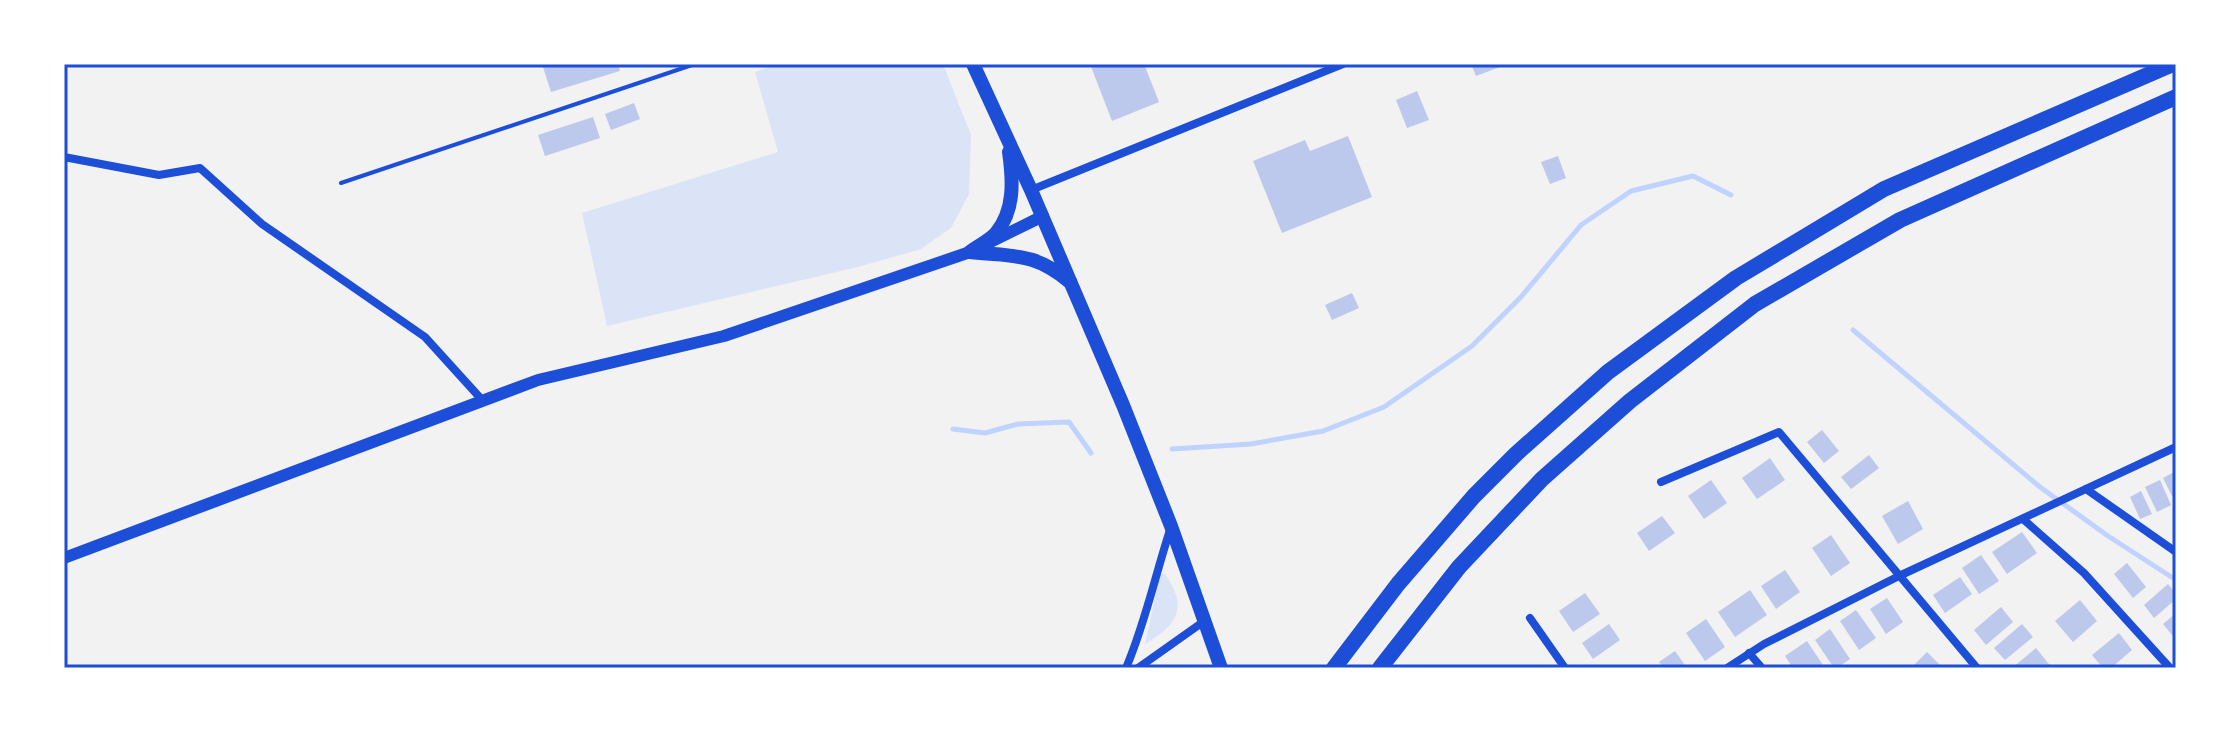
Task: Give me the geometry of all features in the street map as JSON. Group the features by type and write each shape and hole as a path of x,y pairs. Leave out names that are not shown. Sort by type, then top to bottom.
{"highway":[{"path":"1334,668 1398,584 1474,496 1516,454 1608,372 1736,278 1884,189 2173,64"},
{"path":"1380,668 1459,567 1542,479 1630,401 1755,304 1900,220 2176,97"}],"main road":[{"path":"973,64 1072,284 1171,526 1221,668"},
{"path":"970,252 996,233 1010,204 1013,178 1007,136"},
{"path":"64,558 538,380 724,336 970,252 1043,216"},
{"path":"970,252 1028,256 1051,267 1072,284"}],"street":[{"path":"1031,190 1343,64"},
{"path":"64,157 159,175 200,168 262,224 425,337 483,401"},
{"path":"1661,482 1779,432 1977,668"},
{"path":"1727,668 1749,653 1899,576 2176,447"},
{"path":"2086,489 2176,552"},
{"path":"2023,519 2084,573 2170,668"},
{"path":"1126,668 1142,627 1171,526"},
{"path":"1530,618 1565,668"},
{"path":"1138,668 1203,622"},
{"path":"1749,653 1762,668"}],"lane":[{"path":"341,183 695,64"}],"shaded area":[{"path":"776,64 943,64 971,135 969,194 951,228 921,249 858,267 607,326 582,213 778,152 755,72"},
{"path":"1160,574 1165,574 1172,586 1178,606 1172,622 1145,644"}],"building":[{"path":"542,64 618,64 620,71 551,92"},
{"path":"1090,64 1144,64 1159,102 1112,121"},
{"path":"1471,64 1499,64 1500,67 1476,76"},
{"path":"1417,91 1429,120 1407,128 1396,100"},
{"path":"634,103 640,119 611,130 605,114"},
{"path":"593,117 600,138 545,156 538,135"},
{"path":"1348,136 1372,197 1282,233 1253,161 1305,140 1310,151"},
{"path":"1558,156 1566,178 1550,184 1541,162"},
{"path":"1352,293 1359,308 1332,320 1325,305"},
{"path":"1822,430 1839,451 1824,463 1807,442"},
{"path":"1869,455 1879,468 1851,489 1841,477"},
{"path":"1770,458 1785,480 1757,499 1742,478"},
{"path":"2176,471 2176,494 2172,496 2163,478"},
{"path":"1711,480 1727,503 1704,519 1688,496"},
{"path":"2160,480 2171,505 2157,512 2145,487"},
{"path":"2141,491 2152,514 2140,519 2130,497"},
{"path":"1908,501 1923,529 1898,544 1882,516"},
{"path":"1662,516 1675,533 1649,551 1637,533"},
{"path":"2022,532 2037,553 2007,574 1992,552"},
{"path":"1831,535 1850,563 1831,576 1812,548"},
{"path":"1981,555 1999,581 1979,594 1962,568"},
{"path":"2127,563 2146,587 2133,598 2114,574"},
{"path":"1785,570 1800,592 1776,609 1761,586"},
{"path":"1960,577 1972,594 1945,613 1933,595"},
{"path":"2168,584 2176,599 2154,618 2144,605"},
{"path":"1750,590 1767,615 1735,637 1718,612"},
{"path":"1585,593 1600,614 1573,632 1559,611"},
{"path":"1887,598 1903,622 1886,634 1870,609"},
{"path":"2080,600 2097,621 2073,642 2055,621"},
{"path":"2001,607 2013,622 1986,645 1974,630"},
{"path":"1856,610 1876,638 1859,650 1840,621"},
{"path":"2176,613 2176,640 2163,624"},
{"path":"1706,619 1725,647 1705,661 1686,633"},
{"path":"1609,624 1620,640 1593,659 1582,643"},
{"path":"2022,624 2033,637 2005,660 1994,648"},
{"path":"1830,629 1850,659 1837,668 1815,640"},
{"path":"2119,633 2132,650 2111,668 2103,668 2092,655"},
{"path":"1807,641 1825,668 1793,668 1785,656"},
{"path":"2036,648 2052,668 2012,668"},
{"path":"1675,651 1687,668 1664,668 1659,662"},
{"path":"1927,652 1943,668 1911,668"}],"waterway":[{"path":"1172,449 1251,444 1323,431 1384,407 1472,346 1521,297 1581,225 1631,191 1693,176 1731,195"},
{"path":"1853,330 2040,487 2176,580"},
{"path":"953,429 985,433 1018,424 1069,422 1091,453"}]}
